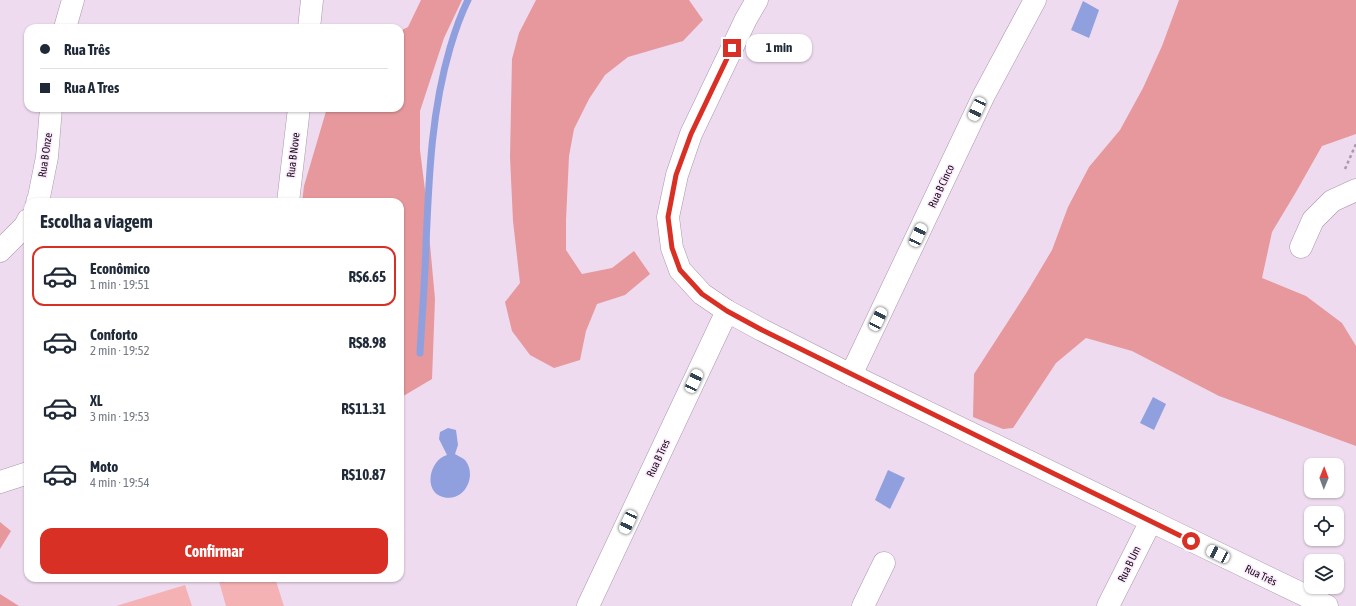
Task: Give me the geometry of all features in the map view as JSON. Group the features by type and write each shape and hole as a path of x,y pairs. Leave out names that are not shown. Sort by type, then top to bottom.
{"street":[{"path":"66,24 73,0"},
{"path":"309,24 312,0"},
{"name":"Rua Três","path":"757,0 746,19 691,134 676,175 668,217 672,248 680,270 702,294 727,311 851,375 1150,522 1327,606"},
{"name":"Rua B Cinco","path":"851,375 984,95 1035,0"},
{"name":"Rua B Onze","path":"39,198 46,157 51,112"},
{"name":"Rua B Nove","path":"288,198 299,112"},
{"path":"1300,247 1313,220 1332,201 1356,190"},
{"path":"0,251 24,227"},
{"name":"Rua B Tres","path":"588,606 727,311"},
{"path":"0,482 24,474"},
{"name":"Rua B Um","path":"1108,606 1150,522"},
{"path":"864,606 884,563"}],"shaded area":[{"path":"421,0 462,0 444,38 420,111 420,150 435,299 432,379 404,396 404,198 302,198 304,186 326,112 404,112 404,29 408,27"},
{"path":"536,0 689,0 703,20 683,41 628,57 605,75 589,99 574,129 569,156 566,250 582,274 612,268 634,251 650,274 625,295 597,304 586,331 580,360 554,368 530,355 512,331 505,302 520,283 513,221 510,157 512,59 519,33"},
{"path":"1179,0 1356,0 1356,134 1322,146 1272,232 1262,278 1306,296 1342,323 1356,346 1356,446 1219,396 1132,351 1086,338 1056,363 1013,428 1003,429 973,417 974,374 1027,292 1052,250 1068,207 1089,167 1120,130 1143,88 1162,46"},
{"path":"0,522 11,531 0,549"},
{"path":"219,582 276,582 284,606 226,606"},
{"path":"185,585 192,606 116,606"},
{"path":"0,594 19,606 0,606"}],"water":[{"path":"1083,1 1099,10 1089,38 1071,30"},
{"path":"1153,397 1166,404 1154,430 1140,423"},
{"path":"448,428 456,430 458,445 455,454 465,460 469,466 470,473 467,487 463,492 451,498 443,497 437,494 431,483 431,476 436,463 447,455 439,439 440,432"},
{"path":"888,470 905,478 890,509 875,500"}],"waterway":[{"path":"420,353 430,170 435,121 450,48 468,0"}],"route":[{"path":"732,48 691,134 676,175 668,217 672,248 680,270 702,294 727,311 851,375 1191,541"}]}
